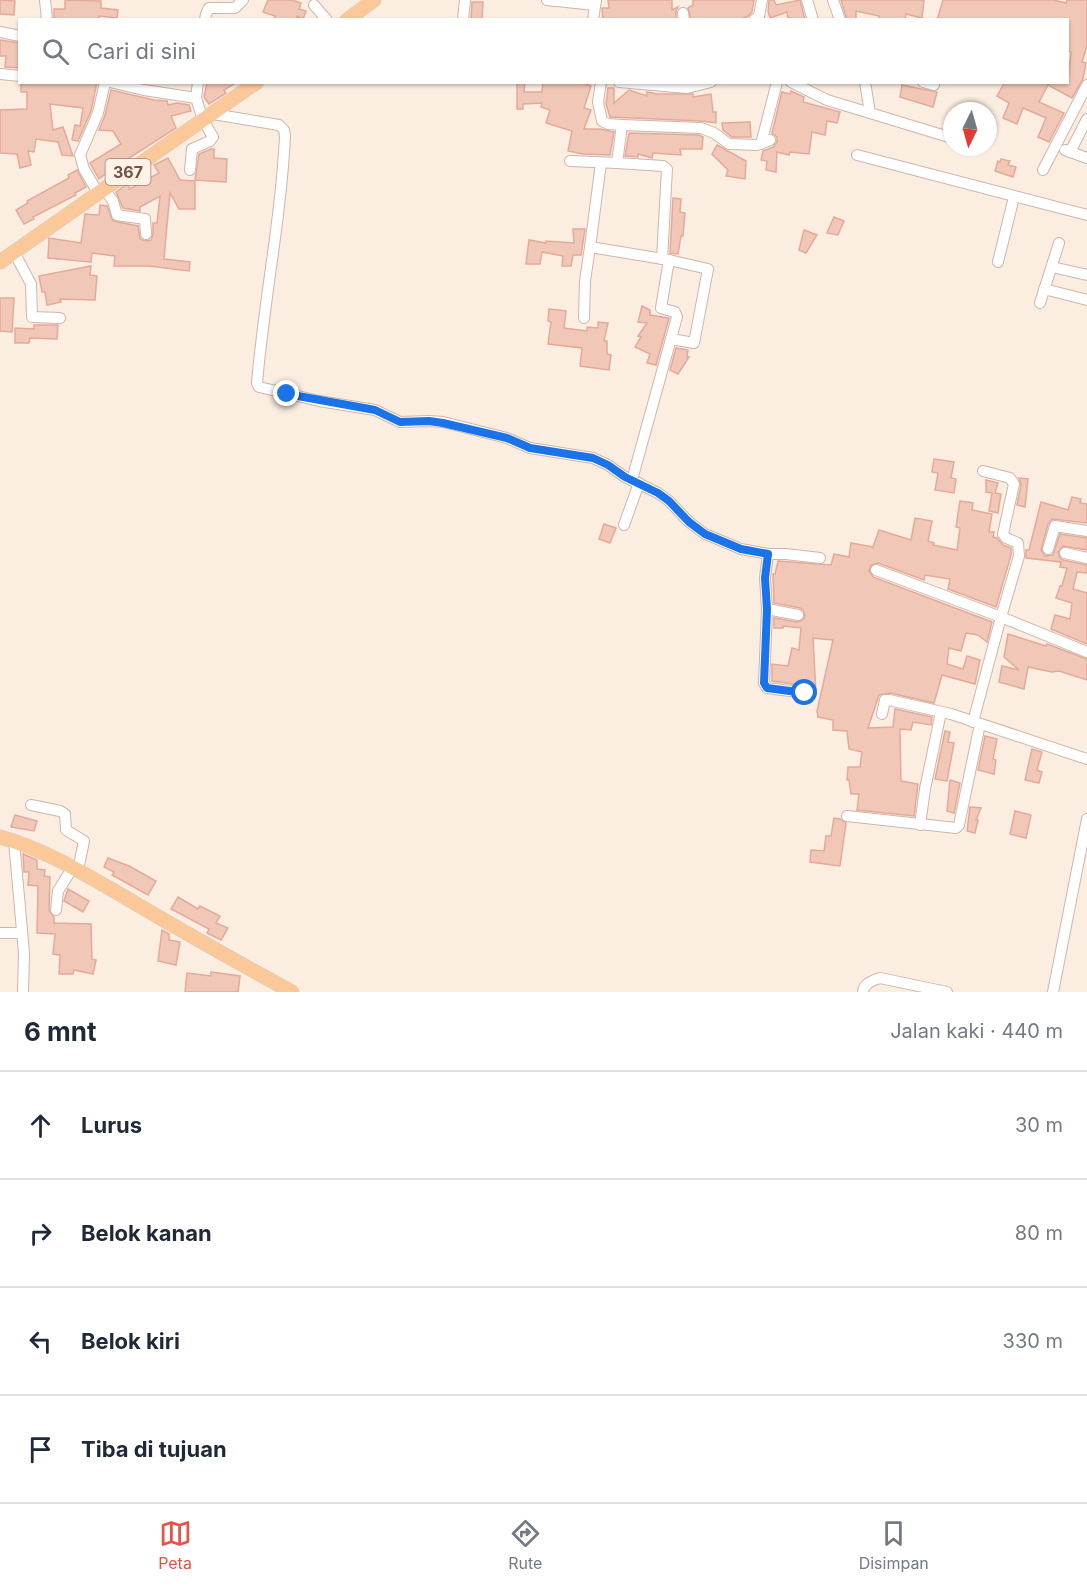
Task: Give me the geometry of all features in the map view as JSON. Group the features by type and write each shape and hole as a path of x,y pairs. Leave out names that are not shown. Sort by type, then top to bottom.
{"main road":[{"path":"350,18 374,0"},
{"name":"367","path":"0,262 254,84"},
{"path":"0,837 75,868 292,992"}],"street":[{"path":"45,0 47,18"},
{"path":"205,18 210,8 235,8 243,0"},
{"path":"463,18 465,0"},
{"path":"547,0 596,2 593,18"},
{"path":"756,18 759,16 762,0"},
{"path":"807,0 812,18"},
{"path":"833,0 839,18"},
{"path":"314,5 325,18"},
{"path":"0,33 18,36"},
{"path":"0,74 18,76"},
{"path":"105,84 98,113 81,155 84,169 101,191 113,201 117,216 145,219 146,234"},
{"path":"190,170 192,148 213,138 208,117 196,98 198,84"},
{"path":"601,84 598,102 602,121 608,124 701,128 714,133 726,143 751,145 766,142 777,84"},
{"path":"642,84 687,88 703,84"},
{"path":"795,84 827,100 943,135"},
{"path":"865,84 870,113"},
{"path":"130,85 196,98"},
{"path":"1043,170 1087,85"},
{"path":"208,117 279,125 284,130 281,187 264,315 258,386 287,394 375,410 400,422 434,421 507,438 530,448 593,458 669,501 689,522 705,534 741,549 768,554 820,558"},
{"path":"1070,152 1087,119"},
{"path":"617,164 622,125"},
{"path":"1055,146 1087,158"},
{"path":"857,155 1087,215"},
{"path":"570,161 663,166 667,169 665,260 661,308 676,313 624,525"},
{"path":"584,318 585,281 601,163"},
{"path":"998,262 1014,197"},
{"path":"1040,303 1059,243"},
{"path":"590,247 705,266 708,269 694,344 671,339"},
{"path":"14,252 31,285 32,317 60,318"},
{"path":"1052,267 1087,275"},
{"path":"1044,289 1087,300"},
{"path":"847,816 953,829 958,827 977,723 1001,617 1019,556 1018,543 1006,538 1004,534 1014,484 1010,478 983,471"},
{"path":"1048,549 1055,526 1087,531"},
{"path":"1065,553 1087,558"},
{"path":"768,554 765,578 767,609 764,683 767,688 805,693"},
{"path":"876,570 1087,652"},
{"path":"767,609 798,615"},
{"path":"882,714 885,700 941,712 1087,759"},
{"path":"920,825 941,712"},
{"path":"31,805 65,814 66,830 84,841 75,868 58,891 56,910"},
{"path":"1053,992 1077,860 1087,819"},
{"path":"14,841 22,933 23,992"},
{"path":"0,933 22,933"},
{"path":"863,992 870,982 880,978 947,992"}],"building":[{"path":"0,0 15,1 14,15 0,14"},
{"path":"65,0 101,1 101,8 118,10 117,18 99,16 99,18 54,18 54,9 65,9"},
{"path":"268,0 292,0 301,3 299,9 306,11 303,18 297,16 296,18 274,18 275,16 263,12"},
{"path":"608,0 672,0 672,10 678,7 676,18 603,18 602,8 609,8"},
{"path":"693,0 754,0 752,12 744,18 690,18 688,8 693,5"},
{"path":"769,0 774,0 776,5 800,0 804,18 788,18 787,12 770,18"},
{"path":"841,0 924,0 922,18 906,14 905,18 879,18 879,16 856,11 856,18 846,18"},
{"path":"943,0 1053,0 1066,3 1067,0 1087,0 1087,46 1082,62 1086,63 1083,79 1072,98 1048,85 1039,102 1064,113 1049,142 1038,137 1046,118 1023,108 1017,124 1003,118 1009,103 997,96 1004,84 1069,84 1071,52 1069,51 1069,18 938,18"},
{"path":"472,2 483,2 482,18 471,18"},
{"path":"0,40 18,43 18,68 5,67 6,56 0,56"},
{"path":"21,84 97,84 91,111 78,141 72,140 75,125 80,126 83,108 50,104 53,130 63,127 73,156 62,155 58,142 36,139 34,152 28,151 31,165 20,168 17,154 0,153 0,110 27,109 27,92 21,92"},
{"path":"207,84 234,84 224,90 226,93 209,104 204,97"},
{"path":"517,84 525,84 524,92 542,92 543,84 591,86 584,108 591,110 584,129 614,132 610,155 568,151 572,131 546,123 550,110 541,107 542,103 523,104 523,109 517,109"},
{"path":"902,85 937,92 933,107 900,97"},
{"path":"608,88 614,88 614,103 629,90 647,96 647,92 693,94 693,97 711,94 713,112 716,112 716,123 610,117 606,104"},
{"path":"111,90 167,101 168,105 177,103 189,105 191,111 171,116 176,128 99,179 90,163 121,144 113,131 99,130"},
{"path":"791,91 804,97 803,102 840,112 837,123 827,121 825,135 812,132 809,154 790,152 789,155 777,152 776,172 766,170 767,161 761,160 763,151 773,147 777,142 777,137 772,133 782,92 790,94"},
{"path":"750,122 751,137 732,137 723,130 722,123"},
{"path":"629,133 699,135 703,137 702,149 680,149 681,155 653,153 652,158 638,154 638,157 625,156"},
{"path":"717,145 746,161 745,179 726,176 728,170 712,154"},
{"path":"214,149 214,158 227,159 226,182 195,180 199,154"},
{"path":"168,158 180,180 195,181 195,209 179,209 170,193 164,259 190,262 189,271 149,266 114,266 115,256 92,253 91,262 48,258 49,238 81,243 85,214 99,215 100,205 107,206 113,221 138,226 140,239 151,240 153,223 157,223 160,196 140,207 140,211 123,208 116,192 127,184 130,189 159,173 154,165"},
{"path":"1001,159 1010,161 1008,165 1016,167 1013,177 995,171"},
{"path":"77,170 86,187 24,224 16,210 28,203 27,201 69,178 68,175"},
{"path":"673,198 681,199 680,212 685,213 683,236 681,236 678,254 670,253"},
{"path":"834,217 844,221 838,235 827,233"},
{"path":"573,229 585,229 581,255 573,255 571,266 562,266 563,256 542,252 540,264 526,264 529,240 546,243 546,241 574,243"},
{"path":"804,230 817,235 806,253 799,250"},
{"path":"91,266 90,275 97,276 95,300 60,299 61,302 47,305 39,276"},
{"path":"0,298 14,298 12,332 0,331"},
{"path":"642,306 650,310 650,315 669,318 656,365 647,363 650,354 635,347 641,337 638,336 647,323 638,322"},
{"path":"549,309 566,311 564,328 587,331 587,327 598,328 598,322 608,323 604,341 607,341 607,354 611,355 609,370 580,366 582,348 548,344 551,322 548,321"},
{"path":"34,325 58,325 57,339 30,338 29,343 15,343 15,328 34,329"},
{"path":"676,348 688,350 687,357 689,357 678,374 670,370"},
{"path":"934,459 954,462 951,478 956,479 954,493 935,490 938,473 932,472"},
{"path":"1019,478 1028,479 1025,507 1017,505 1021,485"},
{"path":"986,480 998,483 995,493 1001,494 998,513 989,511 992,493 986,492"},
{"path":"1072,497 1081,499 1080,503 1087,504 1087,523 1052,519 1048,524 1041,550 1045,556 1053,555 1060,534 1087,538 1087,550 1063,546 1058,552 1063,560 1087,565 1087,573 1077,572 1073,589 1087,593 1087,644 1051,629 1055,615 1070,619 1072,603 1056,598 1067,568 1060,567 1061,562 1026,558 1026,550 1029,550 1041,502 1068,510"},
{"path":"960,501 973,503 972,510 992,514 989,532 994,532 993,537 1011,548 996,607 948,589 950,579 925,575 924,580 878,563 871,565 869,571 873,577 992,622 987,642 978,635 966,633 961,651 949,648 947,664 963,669 967,656 980,660 975,684 942,675 934,703 890,693 879,695 868,728 893,727 895,709 932,717 931,725 913,722 911,730 900,729 901,781 918,784 914,816 857,810 859,794 851,794 849,780 847,780 848,767 860,767 862,752 849,749 847,731 833,730 833,720 818,717 817,711 833,640 813,638 816,694 812,693 810,687 807,686 772,681 772,664 788,666 792,648 799,650 801,628 783,626 783,628 774,628 774,618 797,622 803,620 805,616 800,608 774,603 773,574 775,574 778,561 831,565 834,554 849,557 851,543 873,547 879,530 911,540 915,518 932,521 928,541 934,543 933,545 957,550 960,528 956,527"},
{"path":"604,524 616,528 610,543 599,539"},
{"path":"1008,634 1046,646 1047,644 1087,659 1087,680 1059,671 1052,672 1028,667 1024,689 999,682 1002,666 1019,670 1004,657"},
{"path":"945,731 950,732 948,742 954,743 947,781 935,779"},
{"path":"985,736 997,739 993,759 996,760 994,774 978,770"},
{"path":"1032,749 1042,752 1037,770 1042,772 1039,783 1025,780"},
{"path":"950,780 960,783 954,813 947,811"},
{"path":"970,807 981,808 976,820 978,820 975,833 967,831"},
{"path":"1015,811 1031,815 1026,838 1010,834"},
{"path":"15,815 37,821 34,831 11,827"},
{"path":"834,818 846,823 840,866 810,862 811,850 824,851 826,836 831,836"},
{"path":"23,854 37,860 37,869 45,870 44,876 50,877 49,910 54,917 54,923 91,924 92,959 96,960 93,974 74,970 73,974 59,974 60,955 53,954 55,934 37,933 38,886 28,885 29,872 24,872"},
{"path":"108,858 129,866 156,881 148,895 112,875 114,872 104,867"},
{"path":"68,889 89,901 83,912 64,901"},
{"path":"178,897 198,909 200,906 220,916 216,923 228,928 221,940 207,933 209,929 171,909"},
{"path":"162,930 169,934 169,940 180,942 176,965 158,961"},
{"path":"211,972 240,976 238,992 185,992 187,973 211,976"}],"route":[{"path":"287,394 375,410 400,422 443,423 507,438 525,447 593,458 658,493 705,534 741,549 768,554 765,578 767,609 764,683 767,688 805,693"}]}
